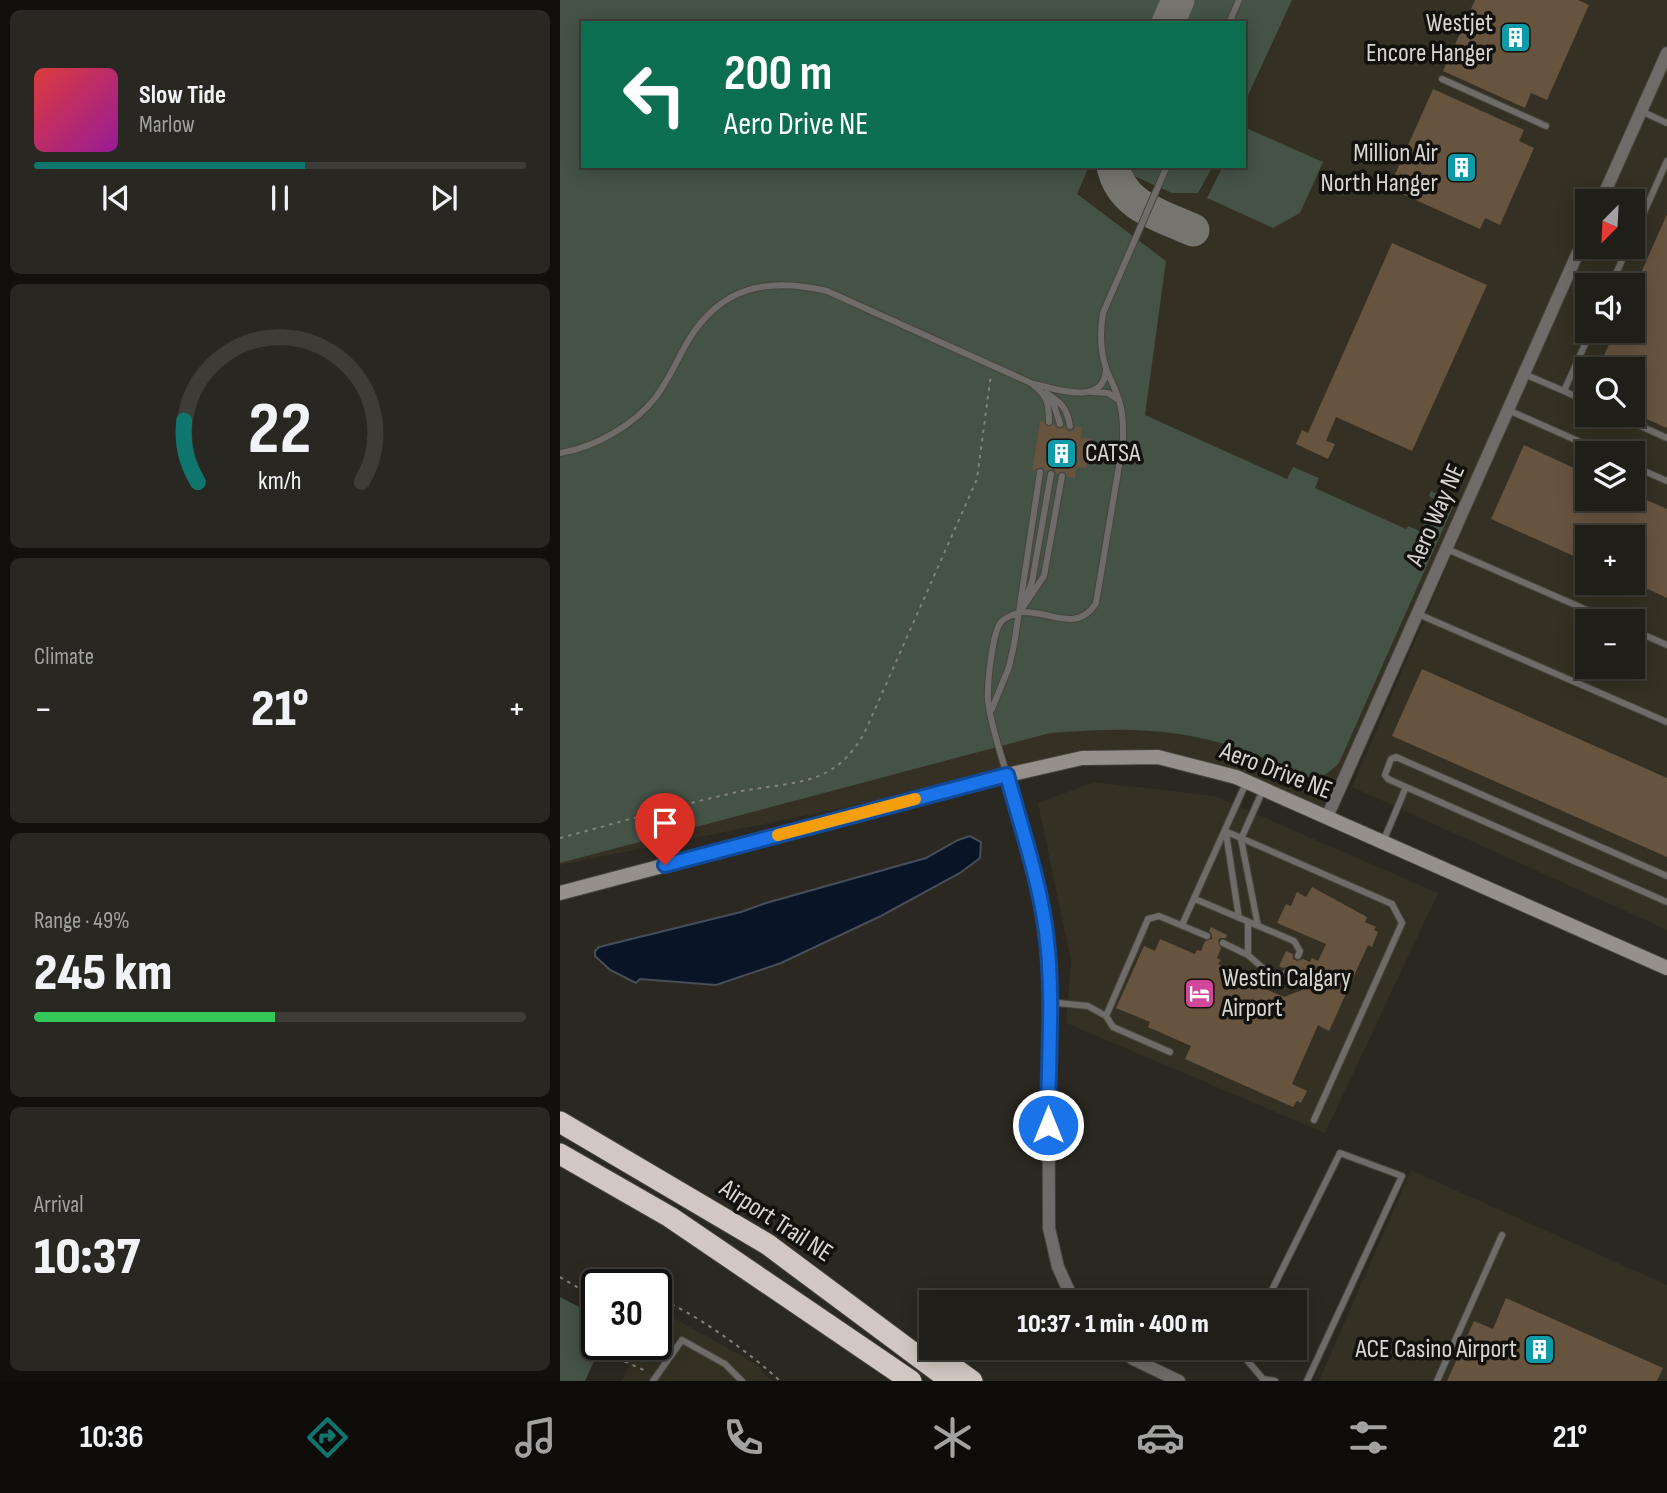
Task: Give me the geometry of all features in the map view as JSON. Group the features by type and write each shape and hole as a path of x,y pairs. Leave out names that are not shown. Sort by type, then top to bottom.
{"highway":[{"name":"Airport Trail NE","path":"560,1122 767,1244 951,1381"},
{"name":"Airport Trail NE","path":"560,1154 670,1217 911,1381"},
{"path":"670,1217 888,1381"},
{"path":"767,1244 907,1334 972,1381"}],"street":[{"path":"1606,189 1667,53"},
{"name":"Aero Way NE","path":"1327,817 1575,259"},
{"name":"Aero Drive NE","path":"560,892 1007,775 1082,758 1158,757 1236,777 1667,968"},
{"path":"1007,775 1038,887 1046,932 1049,1228 1058,1267 1069,1290"},
{"path":"1135,1360 1179,1381"}],"lane":[{"path":"1230,21 1239,0"},
{"path":"1441,79 1546,127"},
{"path":"1641,111 1667,123"},
{"path":"1645,210 1667,161"},
{"path":"1020,612 1067,619 1082,618 1090,613 1096,603 1123,442 1120,404 1106,368 1101,330 1103,313 1166,168"},
{"path":"560,453 600,440 629,423 654,399 703,319 725,300 748,288 774,284 802,285 827,292 1031,383 1076,394 1108,393 1114,395 1120,404"},
{"path":"1564,391 1586,343"},
{"path":"1090,392 1100,386 1106,368"},
{"path":"1524,374 1575,396"},
{"path":"1031,383 1055,405 1060,424"},
{"path":"1045,394 1049,404 1049,422"},
{"path":"1045,394 1060,401 1068,411 1070,426"},
{"path":"1508,410 1578,441"},
{"path":"1643,427 1667,438"},
{"path":"1645,471 1667,481"},
{"path":"991,718 992,706 1009,667 1020,612 1040,472"},
{"path":"1020,612 1032,582 1052,474"},
{"path":"1007,775 988,700 997,630 1001,622 1020,612 1044,576 1062,476"},
{"path":"1447,549 1584,609"},
{"path":"1418,614 1667,722"},
{"path":"1645,635 1667,645"},
{"path":"1667,876 1396,757 1391,759 1385,775 1388,779 1667,902"},
{"path":"1182,925 1247,782"},
{"path":"1383,842 1406,787"},
{"path":"1258,926 1241,839 1264,789"},
{"path":"1226,831 1392,904 1402,923 1314,1120"},
{"path":"1226,831 1239,918"},
{"path":"1195,899 1294,941 1300,951 1298,956"},
{"path":"1106,1016 1148,919 1159,916 1207,936"},
{"path":"1248,922 1248,955"},
{"path":"1223,943 1248,955 1264,969 1279,976 1291,971"},
{"path":"1048,1003 1088,1006 1106,1016 1113,1027 1170,1052"},
{"path":"1272,1290 1340,1153 1402,1176 1307,1381"},
{"path":"1437,1381 1502,1235"},
{"path":"654,1378 681,1340 725,1364 742,1381"},
{"path":"1247,1360 1263,1380 1275,1381"}],"path":[{"path":"560,838 733,793 811,778 841,764 853,751 864,734 977,479 992,366"},
{"path":"560,1277 581,1289"},
{"path":"672,1305 723,1337 765,1367 779,1381"},
{"path":"621,1360 654,1378"}],"shaded area":[{"path":"560,0 1667,0 1667,930 1352,787 1467,519 1462,515 1327,817 1158,757 1007,775 560,865"},
{"path":"1094,782 1215,796 1438,893 1325,1133 1066,1023 1071,962 1038,803"},
{"path":"1411,1170 1667,1285 1667,1381 1319,1381"},
{"path":"672,1317 756,1364 772,1381 622,1381 631,1360 672,1360"}],"green space":[{"path":"560,0 1163,0 1154,21 581,21 581,168 1088,168 1077,194 1166,261 1145,415 1287,479 1293,467 1319,478 1315,488 1406,529 1408,526 1420,531 1425,522 1428,523 1437,501 1429,496 1431,491 1449,500 1453,507 1339,763 1325,774 1312,778 1252,753 1201,738 1128,730 1050,733 560,863"},
{"path":"1192,0 1292,0 1246,100 1246,21 1183,21"},
{"path":"1246,128 1323,162 1300,213 1273,228 1207,198 1222,168 1246,168"},
{"path":"1132,168 1212,168 1198,193 1172,193 1134,176"},
{"path":"560,1297 581,1308 581,1360 595,1360 585,1381 560,1381"}],"water":[{"path":"970,836 981,842 980,858 960,873 881,916 781,963 716,985 640,979 636,983 610,970 595,956 599,947 741,912 926,858"}],"building":[{"name":"Westjet Encore Hanger","path":"1475,0 1578,0 1589,5 1547,100 1531,93 1525,108 1443,71"},
{"name":"Million Air North Hanger","path":"1433,89 1524,130 1519,141 1534,148 1500,225 1485,218 1480,229 1389,188"},
{"path":"1667,214 1667,428 1645,418 1645,357 1603,357 1610,343 1645,343 1645,273 1641,273"},
{"path":"1392,243 1487,285 1412,451 1336,417 1326,441 1335,444 1328,459 1296,444 1302,430 1308,433"},
{"name":"CATSA","path":"1040,421 1047,427 1054,424 1058,429 1065,427 1069,432 1076,426 1082,427 1081,438 1091,439 1086,468 1076,467 1075,478 1068,477 1064,471 1057,474 1054,469 1050,469 1046,472 1042,467 1032,471"},
{"path":"1524,445 1575,468 1575,511 1645,511 1645,499 1667,509 1667,598 1645,588 1645,525 1575,525 1575,557 1491,519"},
{"path":"1422,669 1667,778 1667,857 1392,736"},
{"name":"Westin Calgary Airport","path":"1312,887 1367,917 1365,922 1376,927 1374,930 1378,932 1372,947 1368,945 1329,1031 1318,1025 1292,1084 1307,1091 1301,1103 1297,1101 1293,1107 1185,1059 1191,1046 1148,1027 1150,1022 1116,1008 1144,946 1155,951 1160,939 1195,954 1197,950 1201,951 1205,941 1212,939 1209,931 1211,927 1227,935 1218,941 1221,948 1217,958 1221,960 1218,964 1284,997 1315,985 1296,974 1294,966 1279,966 1286,951 1293,954 1293,959 1297,961 1303,959 1310,962 1312,958 1318,961 1326,944 1277,923 1286,904 1291,906 1297,892 1306,897"},
{"name":"ACE Casino Airport","path":"1506,1298 1663,1368 1657,1381 1447,1381 1474,1321 1493,1329"}],"taxiway":[{"path":"1169,21 1178,0"},
{"path":"1114,168 1117,180 1133,200 1155,214 1193,230"}],"slow traffic":[{"path":"778,835 915,799"}],"place":[{"name":"Westjet Encore Hanger","path":"1516,38"},
{"name":"Million Air North Hanger","path":"1461,168"},
{"name":"CATSA","path":"1062,453"},
{"name":"Westin Calgary Airport","path":"1199,993"},
{"name":"ACE Casino Airport","path":"1540,1349"}],"route":[{"path":"665,865 1007,775 1038,887 1046,932 1048,1125"}]}
